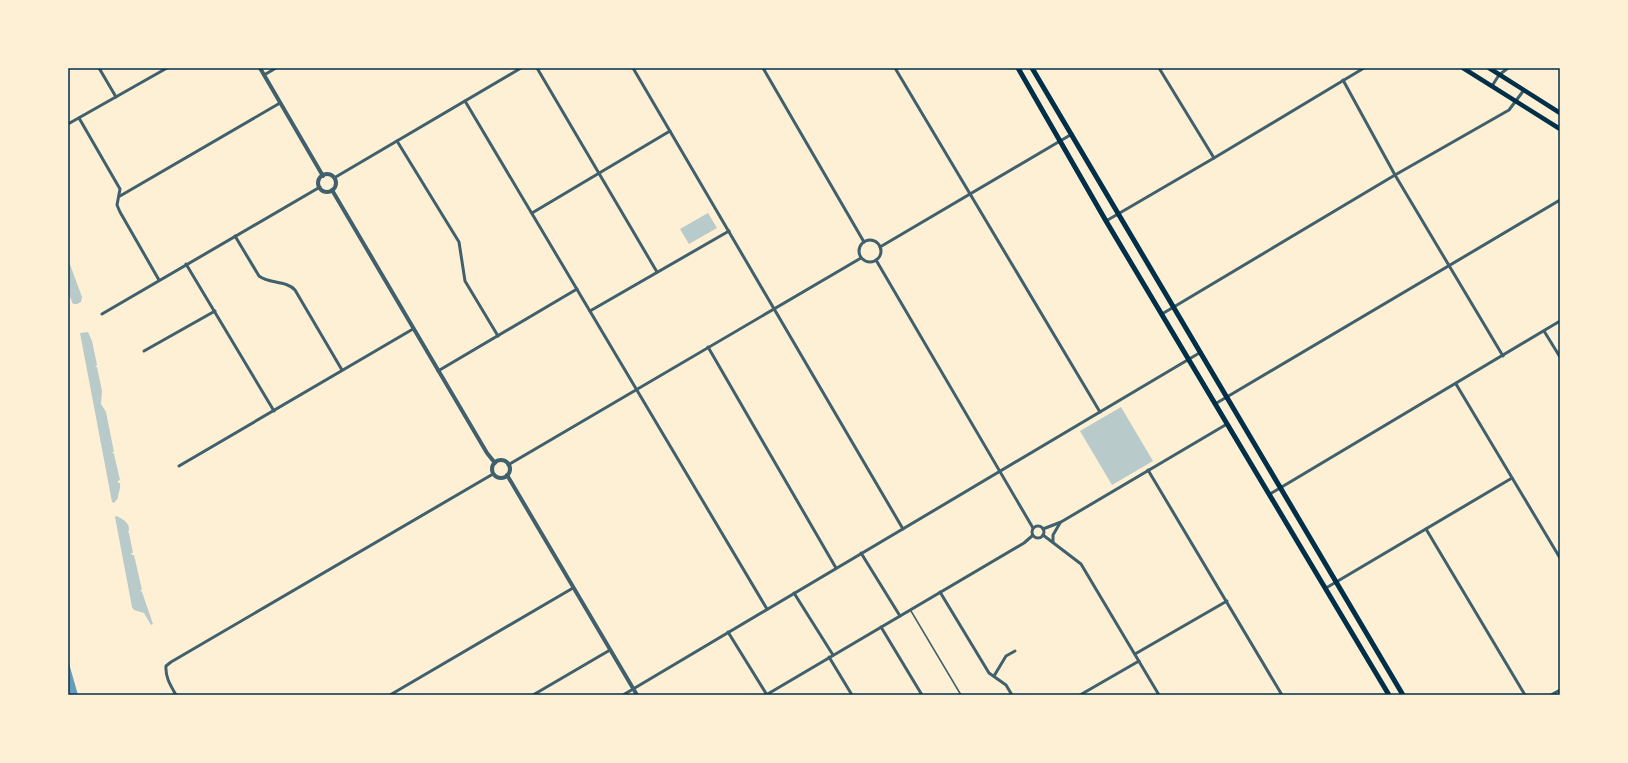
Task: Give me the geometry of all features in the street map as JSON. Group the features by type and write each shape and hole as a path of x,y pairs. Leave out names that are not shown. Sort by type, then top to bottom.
{"main road":[{"path":"1018,68 1106,220 1389,695"},
{"path":"1032,68 1403,695"},
{"path":"1464,68 1560,129"},
{"path":"1489,68 1560,113"}],"street":[{"path":"99,68 116,97"},
{"path":"68,124 166,68"},
{"path":"260,68 323,176"},
{"path":"264,75 276,68"},
{"path":"334,178 521,68"},
{"path":"537,68 657,272"},
{"path":"633,68 903,528"},
{"path":"763,68 864,242"},
{"path":"895,68 968,194 1100,412"},
{"path":"1159,68 1214,158"},
{"path":"1106,220 1214,158 1364,68"},
{"path":"1492,86 1499,75 1508,68"},
{"path":"1343,80 1395,175 1503,356"},
{"path":"1162,314 1395,175 1509,110 1524,90"},
{"path":"465,101 767,609"},
{"path":"120,196 280,103"},
{"path":"79,118 120,190 117,205 120,212 159,280"},
{"path":"532,213 670,131"},
{"path":"880,246 1072,134"},
{"path":"397,141 459,242 465,281 498,336"},
{"path":"328,174 334,178 336,183 332,190 324,191 320,187 319,180 323,176 328,174"},
{"path":"102,314 320,187"},
{"path":"332,190 487,453 496,462"},
{"path":"1215,404 1560,200"},
{"path":"590,310 729,231"},
{"path":"235,236 259,276 263,279 290,286 295,290 342,370"},
{"path":"864,242 875,242 880,246 880,254 876,260 866,262 861,258 859,251 864,242"},
{"path":"508,465 861,258"},
{"path":"728,632 766,695 1024,543 1032,536 1033,528 876,260"},
{"path":"186,264 274,411"},
{"path":"438,371 577,289"},
{"path":"144,351 215,311"},
{"path":"1270,494 1560,321"},
{"path":"179,466 413,328"},
{"path":"1544,331 1560,357"},
{"path":"708,347 836,568"},
{"path":"623,695 1201,352"},
{"path":"1456,384 1560,558"},
{"path":"1043,529 1061,522 1227,423"},
{"path":"504,461 508,465 509,470 507,475 500,478 493,474 492,466 496,462 504,461"},
{"path":"1148,470 1282,695"},
{"path":"176,695 167,678 166,666 493,474"},
{"path":"507,475 637,695"},
{"path":"1326,588 1512,478"},
{"path":"1052,542 1053,535 1061,522"},
{"path":"1033,528 1038,526 1043,529"},
{"path":"1043,529 1043,535"},
{"path":"1426,529 1525,695"},
{"path":"1032,536 1038,538 1043,535"},
{"path":"1043,535 1081,564 1159,695"},
{"path":"861,553 900,616"},
{"path":"390,695 574,588"},
{"path":"940,592 988,673 1006,685 1012,695"},
{"path":"794,593 852,695"},
{"path":"1135,654 1227,601"},
{"path":"881,627 922,695"},
{"path":"533,695 610,650"},
{"path":"994,676 1006,656 1015,650"},
{"path":"1080,695 1139,661"},
{"path":"1551,695 1560,690"}],"lane":[{"path":"911,610 961,695"}],"shaded area":[{"path":"708,213 717,228 689,244 680,229"},
{"path":"68,259 82,297 81,302 77,304 73,304 68,293"},
{"path":"88,332 92,341 97,365 95,367 97,367 102,391 101,404 106,412 114,452 112,452 114,454 120,480 118,481 120,485 118,498 114,503 112,502 80,333"},
{"path":"1121,407 1153,461 1112,485 1080,431"},
{"path":"116,516 122,519 129,527 128,533 133,553 131,553 134,555 142,590 140,590 153,624 151,625 144,613 134,610 132,607"}],"water":[{"path":"68,660 78,695 68,695"}]}
